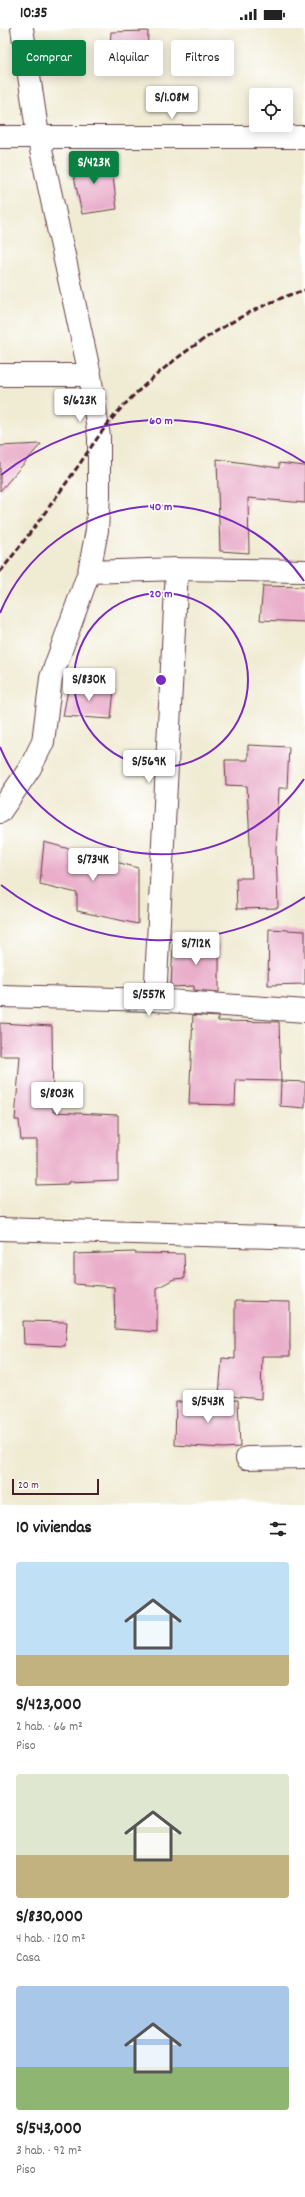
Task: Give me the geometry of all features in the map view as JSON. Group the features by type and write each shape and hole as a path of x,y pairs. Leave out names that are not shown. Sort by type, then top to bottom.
{"street":[{"path":"0,812 30,768 44,742 51,678 89,572 96,530 100,468 99,437 90,375 38,136 22,28"},
{"path":"0,137 305,137"},
{"path":"0,375 90,375"},
{"path":"89,572 178,569 305,571"},
{"path":"155,1000 178,569"},
{"path":"0,996 155,1000 305,1011"},
{"path":"0,1229 305,1238"},
{"path":"247,1458 305,1457"}],"building":[{"path":"148,31 148,40 111,40 111,32"},
{"path":"70,158 111,160 117,209 82,214"},
{"path":"41,444 0,491 0,446"},
{"path":"217,459 279,468 279,463 305,466 305,503 248,498 249,553 220,551"},
{"path":"263,586 305,587 305,622 260,620"},
{"path":"69,685 114,689 111,719 63,716"},
{"path":"248,745 289,747 287,788 279,788 276,850 278,908 237,909 236,878 252,878 247,786 226,785 225,760 248,760"},
{"path":"44,842 138,868 138,924 77,911 77,893 40,884"},
{"path":"269,929 305,931 305,984 268,985"},
{"path":"173,943 219,944 219,992 194,990 194,986 171,987"},
{"path":"193,1015 218,1017 218,1021 279,1022 281,1081 236,1080 235,1105 189,1104"},
{"path":"0,1023 52,1026 53,1112 118,1115 118,1180 37,1185 37,1140 21,1140 19,1120 15,1120 20,1056 0,1056"},
{"path":"281,1081 305,1082 305,1108 280,1106"},
{"path":"135,1252 184,1254 185,1278 174,1279 157,1288 157,1332 115,1329 114,1287 74,1284 74,1254"},
{"path":"235,1301 290,1302 290,1356 262,1356 261,1399 219,1395 222,1358 235,1359"},
{"path":"23,1321 67,1322 65,1346 24,1344"},
{"path":"238,1400 240,1447 223,1448 175,1445 176,1402"}],"railway":[{"path":"0,572 47,510 106,427 135,394 179,357 229,324 255,310 305,290"}]}
